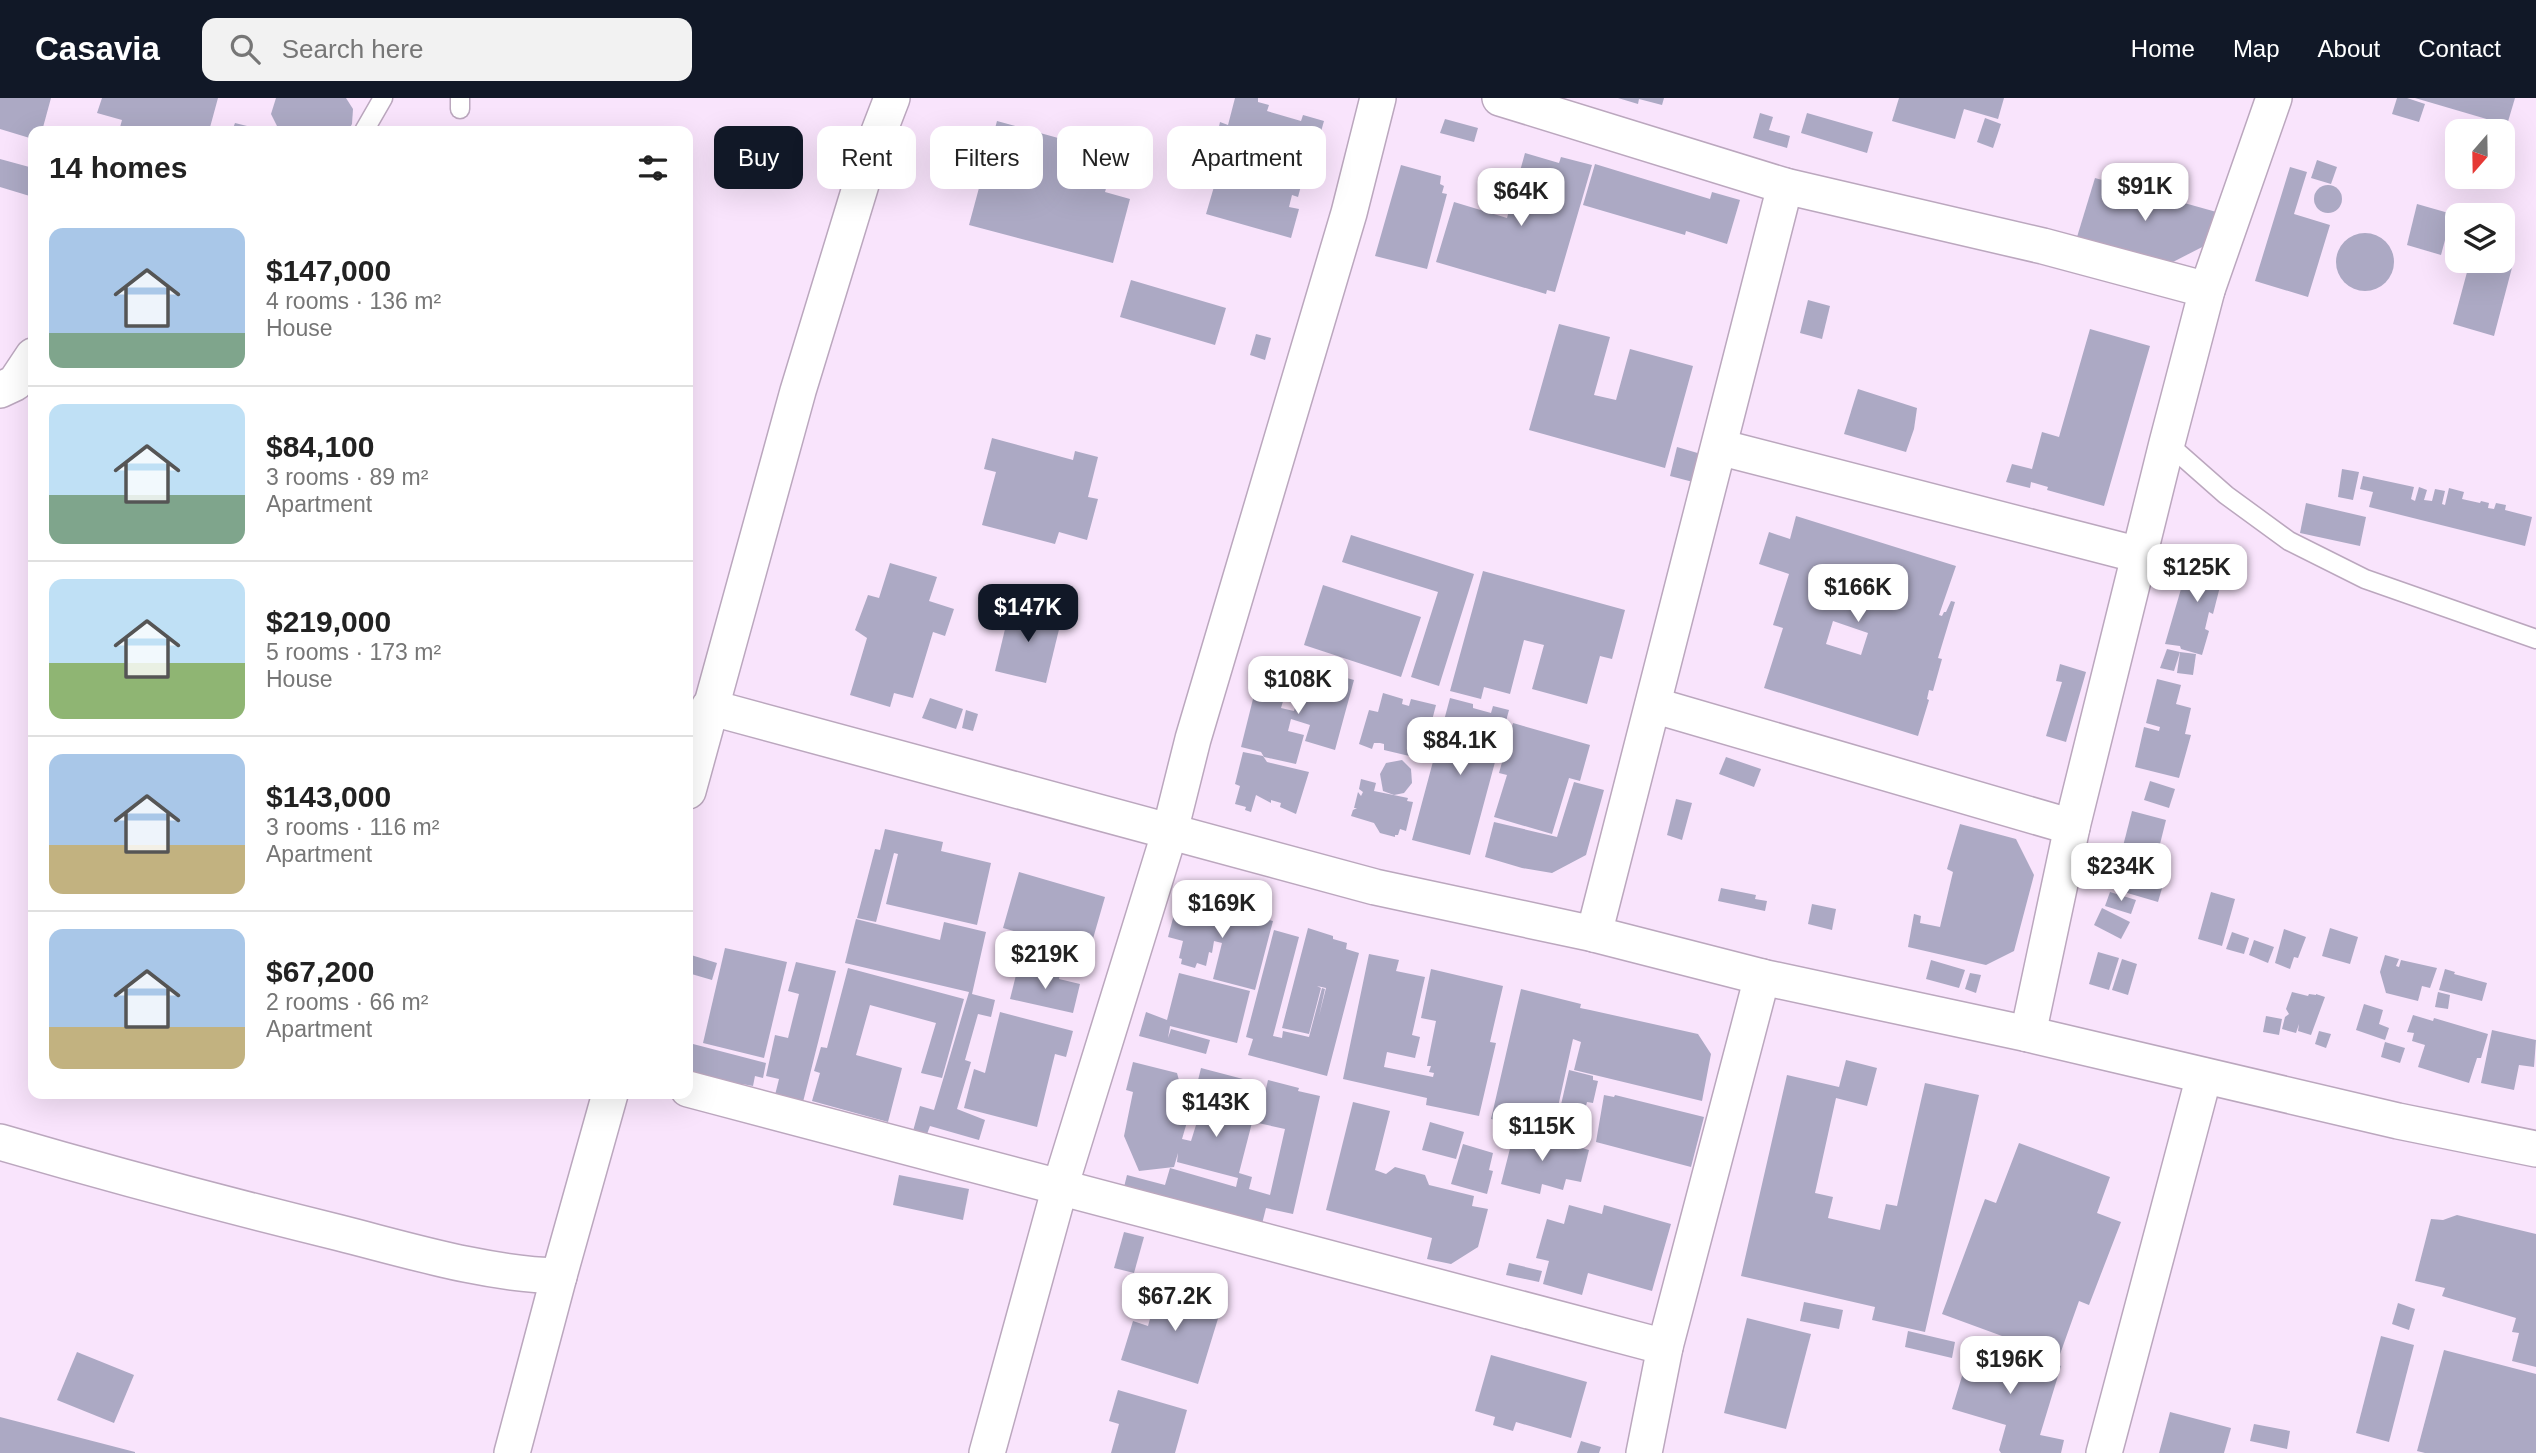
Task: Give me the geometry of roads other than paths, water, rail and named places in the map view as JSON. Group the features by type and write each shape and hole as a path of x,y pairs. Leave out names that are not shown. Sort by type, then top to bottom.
{"street":[{"path":"693,772 834,268 870,155 892,98"},
{"path":"987,1453 1059,1187 1170,831 1194,739 1349,213 1378,98"},
{"path":"1500,98 1785,186 2043,246 2207,290"},
{"path":"2028,1034 2072,827 2207,290 2274,98"},
{"path":"1594,934 1785,186"},
{"path":"0,390 15,383 28,364"},
{"path":"1719,447 2139,555"},
{"path":"1653,705 2072,827"},
{"path":"709,707 1375,887 1594,934 1762,977 2028,1034 2398,1121 2536,1149"},
{"path":"1644,1453 1665,1347 1762,977"},
{"path":"2104,1453 2204,1076"},
{"path":"693,1090 1665,1347"},
{"path":"512,1453 609,1099"},
{"path":"0,1142 138,1183 441,1259 519,1273 559,1276"}],"lane":[{"path":"367,126 383,98"},
{"path":"2167,443 2226,495 2289,541 2365,579 2536,639"}]}
